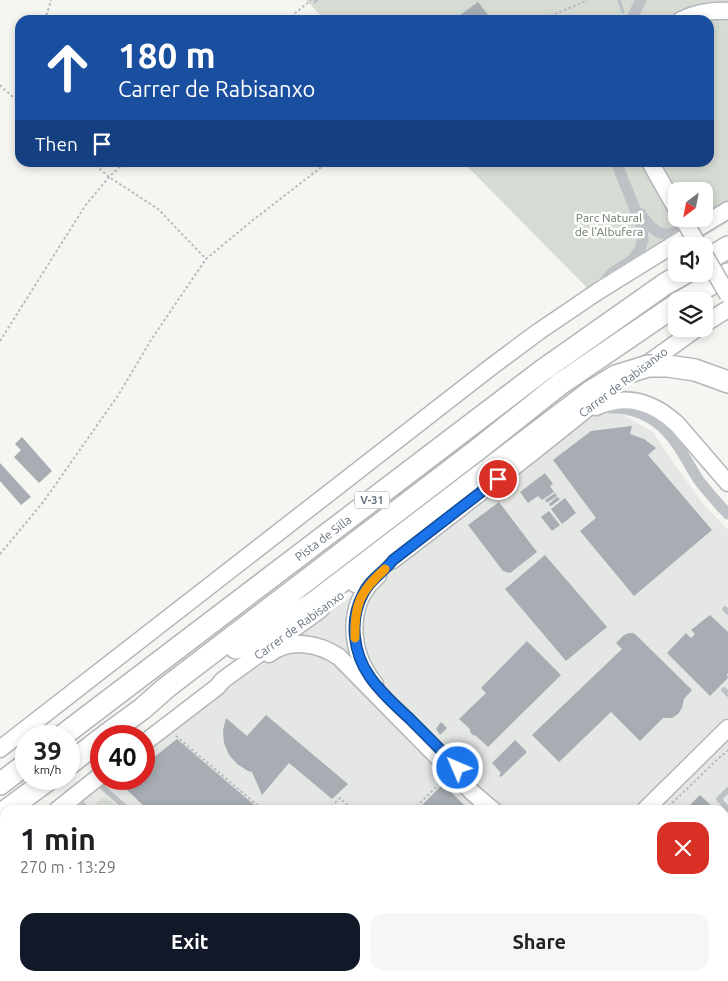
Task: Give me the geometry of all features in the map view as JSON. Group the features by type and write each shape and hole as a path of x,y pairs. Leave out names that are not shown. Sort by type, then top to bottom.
{"highway":[{"path":"713,256 728,247"},
{"path":"697,292 728,274"},
{"name":"Pista de Silla","path":"76,725 543,370 669,282"},
{"name":"Pista de Silla","path":"120,725 142,709 167,686 477,450 560,384 668,310"},
{"path":"142,709 173,695 230,651 312,604 587,402 616,376 648,366 668,366 695,370 728,382"},
{"path":"80,755 90,748"},
{"path":"0,784 15,772"},
{"path":"14,805 34,790"}],"street":[{"path":"633,15 640,0"},
{"path":"694,15 712,10 728,11"},
{"path":"597,292 612,273 630,261 639,251 643,240 633,204 618,167"},
{"path":"653,167 668,193"},
{"path":"633,204 651,228 667,234 693,230 728,217"},
{"path":"0,749 538,332 693,230 728,210"},
{"path":"713,269 728,295"},
{"path":"713,318 728,309"},
{"name":"Carrer de Rabisanxo","path":"155,735 272,643 382,564 393,560 587,402 599,398 685,337"},
{"path":"587,402 624,400 642,402 655,408 670,417 677,424 728,483"},
{"path":"587,402 611,408 632,410 652,419 668,432 704,487 728,514"},
{"path":"393,560 363,592 358,606 354,625 355,643 360,658 370,677 382,691 496,805"},
{"path":"217,687 226,684 274,650 287,645 316,645 330,651 339,657 451,782 486,805"},
{"path":"649,805 666,784 728,728"},
{"path":"661,805 728,739"},
{"path":"63,805 90,784"}],"lane":[{"path":"109,790 123,805"},
{"path":"724,805 719,799 728,790"},
{"path":"74,796 83,805"}],"path":[{"path":"46,15 51,0"},
{"path":"293,15 311,0"},
{"path":"553,15 588,0"},
{"path":"0,85 15,99"},
{"path":"98,167 109,177 158,209 206,259"},
{"path":"0,341 85,206 120,167"},
{"path":"0,554 20,532 55,486 118,394 151,340 206,259 252,220 321,167"},
{"path":"176,736 257,805"},
{"path":"670,805 728,750"},
{"path":"418,805 438,784"},
{"path":"333,805 340,798 347,805"}],"shaded area":[{"path":"596,413 620,413 653,432 704,505 728,530 728,805 74,805 94,790 155,790 155,743"}],"green space":[{"name":"Parc Natural de l'Albufera","path":"306,0 728,0 728,222 703,237 668,237 668,258 599,300 468,167 714,167 714,15 320,15"},
{"path":"105,798 116,805 96,805 96,803"}],"building":[{"path":"478,2 488,15 460,15"},
{"path":"632,426 630,434 644,439 656,448 648,455 712,530 634,596 580,531 596,518 553,460 591,431"},
{"path":"22,437 52,471 39,483 14,457 21,450 15,444"},
{"path":"0,463 31,497 21,505 0,481"},
{"path":"545,473 553,484 550,486 554,492 542,500 538,496 528,503 520,492"},
{"path":"555,493 557,496 546,502 545,500"},
{"path":"557,497 560,499 550,506 549,504"},
{"path":"565,498 576,513 562,524 551,509"},
{"path":"499,502 537,552 510,573 503,571 468,525"},
{"path":"549,511 560,525 552,531 541,517"},
{"path":"545,555 607,627 566,661 505,589"},
{"path":"710,615 728,632 728,678 710,696 667,653 686,633 691,638 695,634 691,630"},
{"path":"629,633 636,635 692,690 684,699 678,714 672,718 663,718 640,741 611,712 559,762 532,735 622,649 616,643"},
{"path":"527,641 561,675 488,747 474,736 470,729 459,719 486,693 481,688"},
{"path":"266,715 348,784 332,799 289,763 262,795 252,772 237,764 229,755 224,743 223,730 226,718 247,736"},
{"path":"441,722 447,728 440,735 436,729"},
{"path":"177,739 254,805 143,805 127,790 155,790 155,756"},
{"path":"515,740 527,752 501,777 499,775 501,773 492,763"},
{"path":"443,784 464,805 422,805"},
{"path":"700,795 711,805 690,805"}],"waterway":[{"path":"619,0 623,12"}],"slow traffic":[{"path":"355,638 354,625 363,592 385,569"}],"route":[{"path":"458,768 370,677 355,643 354,625 363,592 372,581 393,560 498,479"}]}
